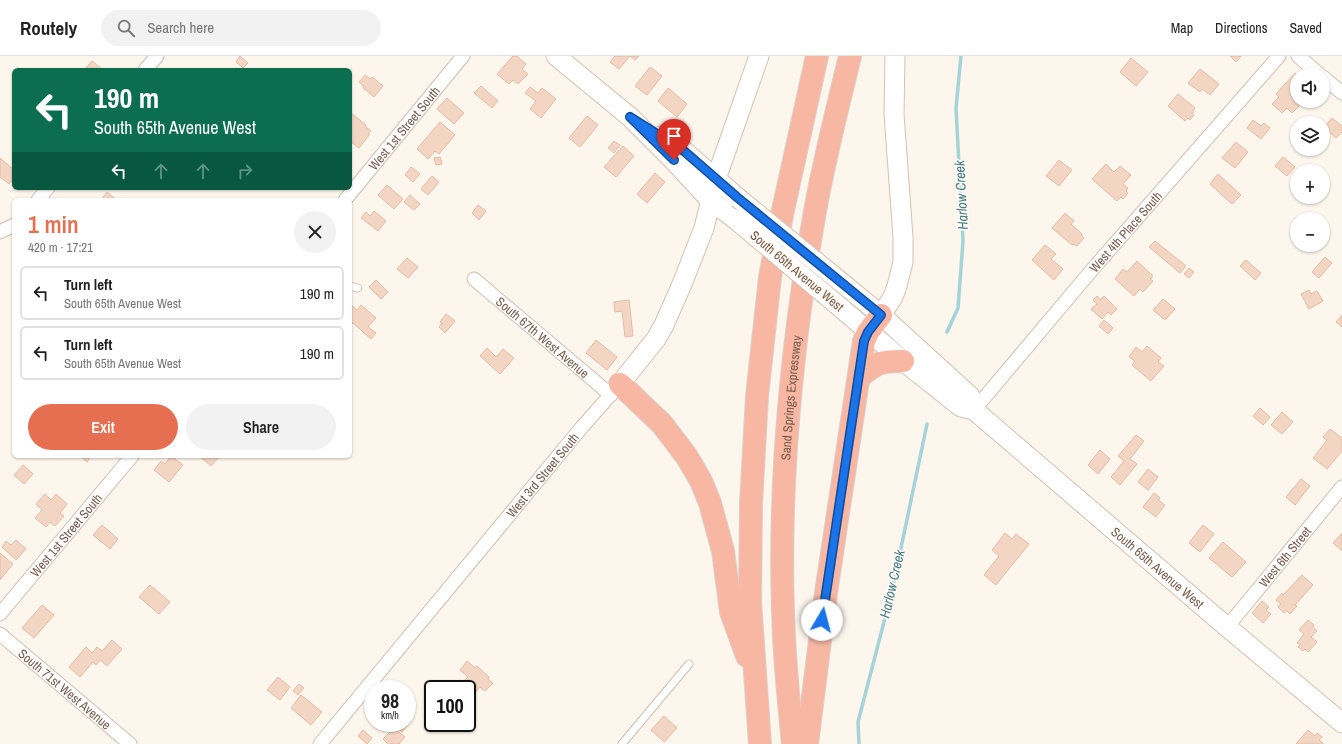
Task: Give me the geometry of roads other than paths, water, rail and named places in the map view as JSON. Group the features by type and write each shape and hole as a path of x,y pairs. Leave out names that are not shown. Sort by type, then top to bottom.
{"highway":[{"path":"760,744 750,601 753,461 757,396 772,270 783,210 817,56"},
{"name":"Sand Springs Expressway","path":"793,744 785,654 783,582 785,472 793,370 813,222 833,125 850,56"},
{"path":"807,744 825,600 864,341 868,332 881,315"},
{"path":"859,377 880,362 903,361"},
{"path":"616,390 662,424 688,457 701,481 710,503 723,551 731,612 756,678"}],"street":[{"path":"147,68 157,56"},
{"name":"West 1st Street South","path":"347,198 463,56"},
{"name":"South 65th Avenue West","path":"556,56 630,117 674,160 711,201 735,219 903,361 961,407 974,410 1342,724"},
{"name":"West 3rd Street South","path":"320,744 582,427 616,390 656,339 664,325 688,270 704,228 716,179 758,56"},
{"path":"881,315 897,286 903,262 894,114 895,56"},
{"name":"West 4th Place South","path":"974,410 1091,272 1279,56"},
{"path":"1298,56 1312,68"},
{"path":"1330,83 1342,93"},
{"name":"South 65th Avenue West","path":"630,117 684,151 738,198 881,315 970,396 974,410"},
{"path":"40,198 46,190"},
{"path":"0,232 12,226"},
{"name":"South 67th West Avenue","path":"474,279 616,390"},
{"name":"West 1st Street South","path":"0,614 130,458"},
{"name":"West 6th Street","path":"1227,627 1342,486"},
{"name":"South 71st West Avenue","path":"0,634 130,744"}],"lane":[{"path":"352,286 358,288"},
{"path":"622,744 689,664"}],"waterway":[{"name":"Harlow Creek","path":"947,332 958,308 963,241 956,108 961,56"},
{"name":"Harlow Creek","path":"859,744 858,722 892,591 927,424"}]}
